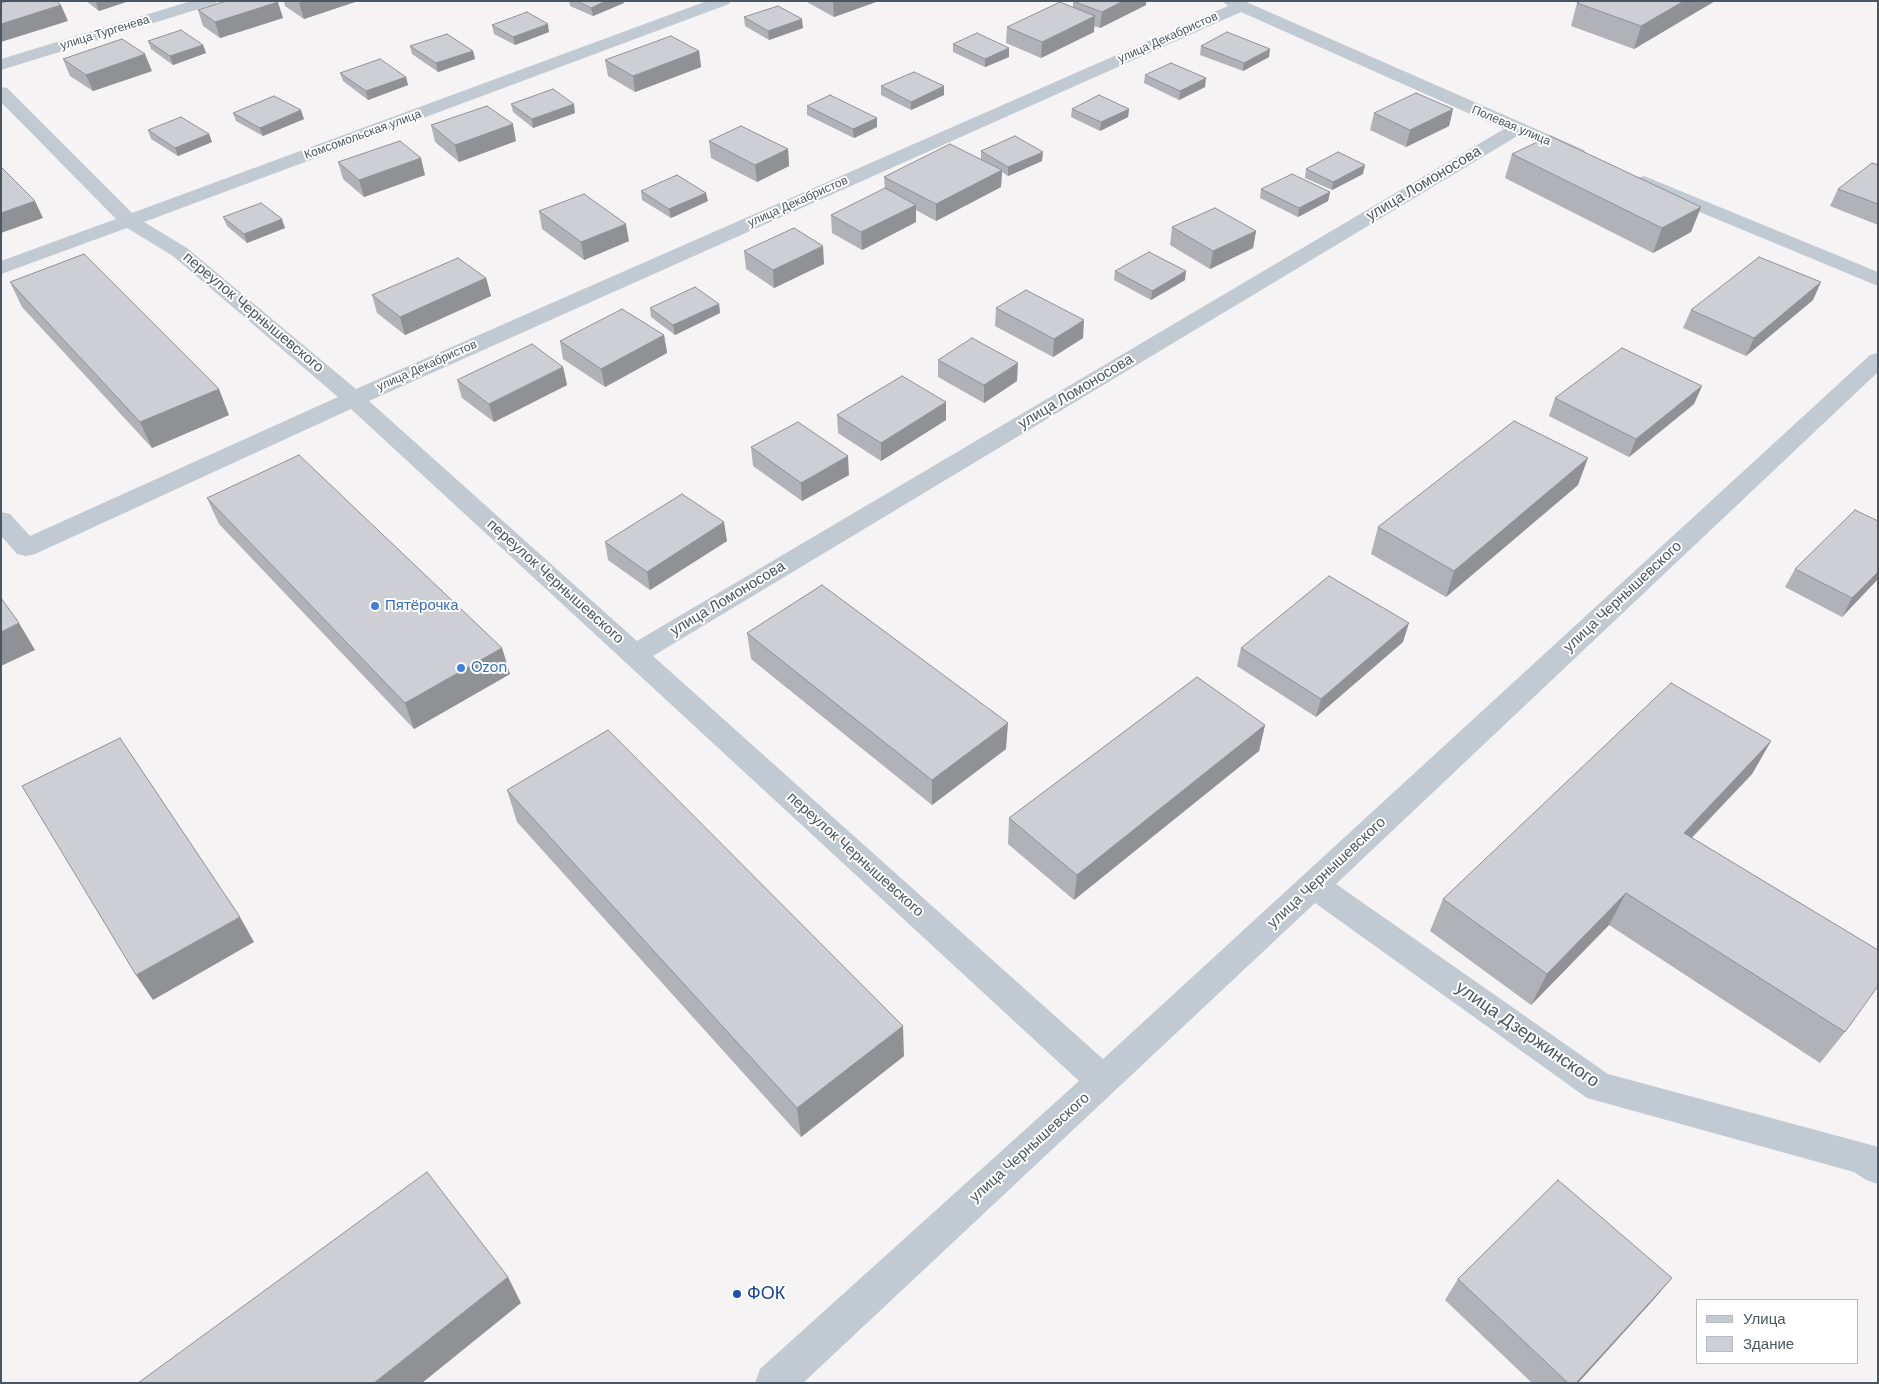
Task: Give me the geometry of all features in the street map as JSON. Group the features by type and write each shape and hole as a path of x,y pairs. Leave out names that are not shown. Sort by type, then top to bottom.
{"street":[{"name":"улица Тургенева","path":"1,65 209,1"},
{"name":"Комсомольская улица","path":"1,268 724,1"},
{"name":"Полевая улица","path":"1235,4 1589,159"},
{"name":"улица Декабристов","path":"1,520 26,548 1235,4"},
{"name":"переулок Чернышевского","path":"1,92 129,222 180,252 354,399 1103,1081"},
{"name":"улица Ломоносова","path":"635,654 1517,129"},
{"path":"1625,174 1878,280"},
{"name":"улица Чернышевского","path":"774,1383 1103,1081 1878,360"},
{"name":"улица Дзержинского","path":"1314,885 1599,1087 1864,1158 1878,1168"}],"building":[{"path":"7,1 56,1 61,5 1,24 1,3"},
{"path":"226,1 278,2 215,22 198,10"},
{"path":"577,1 606,1 591,8"},
{"path":"1073,1 1123,1 1102,12"},
{"path":"1581,1 1684,1 1641,26 1577,3"},
{"path":"1060,2 1095,16 1042,42 1007,27"},
{"path":"778,6 802,19 768,31 744,17"},
{"path":"527,12 548,24 513,37 492,25"},
{"path":"181,30 203,45 170,56 148,41"},
{"path":"1227,32 1270,49 1244,63 1201,46"},
{"path":"977,33 1009,48 985,59 953,44"},
{"path":"447,34 473,51 436,63 410,46"},
{"path":"671,36 699,51 633,76 605,60"},
{"path":"122,39 145,54 86,75 63,59"},
{"path":"380,59 406,77 366,91 340,73"},
{"path":"1171,63 1206,78 1180,91 1145,75"},
{"path":"914,72 944,86 911,102 881,86"},
{"path":"553,89 574,104 532,119 511,104"},
{"path":"1416,93 1453,109 1410,130 1374,113"},
{"path":"830,95 877,118 853,129 807,106"},
{"path":"1099,95 1129,109 1101,122 1072,109"},
{"path":"274,96 301,110 260,128 233,113"},
{"path":"487,106 513,124 455,145 431,125"},
{"path":"181,117 209,134 175,148 148,130"},
{"path":"741,126 788,149 755,165 709,141"},
{"path":"1015,136 1043,152 1008,167 981,151"},
{"path":"1550,136 1701,207 1662,228 1512,154"},
{"path":"400,141 421,158 359,180 338,162"},
{"path":"950,144 1002,170 936,204 884,177"},
{"path":"1338,152 1365,165 1333,182 1306,169"},
{"path":"1872,163 1878,165 1878,204 1838,189"},
{"path":"1,167 35,201 1,213"},
{"path":"1292,174 1330,192 1299,208 1261,189"},
{"path":"677,175 706,193 669,209 641,191"},
{"path":"885,188 916,205 861,232 831,215"},
{"path":"584,194 626,224 581,242 539,211"},
{"path":"261,203 282,219 244,234 223,217"},
{"path":"1215,208 1256,231 1213,251 1172,227"},
{"path":"794,228 823,246 773,270 744,251"},
{"path":"1149,252 1186,271 1152,291 1115,271"},
{"path":"84,254 219,389 140,422 10,282"},
{"path":"1759,257 1821,282 1754,338 1691,310"},
{"path":"458,258 486,278 400,317 372,295"},
{"path":"695,287 719,304 673,325 650,308"},
{"path":"1026,290 1084,320 1054,339 996,308"},
{"path":"622,309 664,335 601,369 560,341"},
{"path":"972,338 1018,363 984,385 938,360"},
{"path":"532,344 563,367 489,404 457,380"},
{"path":"1622,348 1702,386 1636,439 1555,398"},
{"path":"902,376 946,402 881,443 837,415"},
{"path":"1514,421 1588,458 1454,571 1378,527"},
{"path":"798,422 848,456 801,483 751,447"},
{"path":"299,455 502,648 405,703 207,498"},
{"path":"682,494 724,522 647,572 605,542"},
{"path":"1855,510 1878,521 1878,572 1852,598 1795,569"},
{"path":"1329,576 1409,623 1321,699 1241,648"},
{"path":"822,585 1008,723 932,780 747,633"},
{"path":"1,598 19,623 1,632"},
{"path":"1197,677 1265,725 1077,875 1009,818"},
{"path":"1671,683 1771,741 1684,833 1878,950 1878,986 1845,1032 1626,893 1547,974 1443,899"},
{"path":"608,730 903,1026 797,1108 507,790"},
{"path":"120,738 240,917 136,975 22,786"},
{"path":"427,1172 508,1277 374,1383 138,1383"},
{"path":"1558,1180 1672,1278 1576,1383 1568,1383 1458,1279"}],"place":[{"name":"Пятёрочка","path":"375,606"},
{"name":"Ozon","path":"461,668"},
{"name":"ФОК","path":"737,1294"}]}
